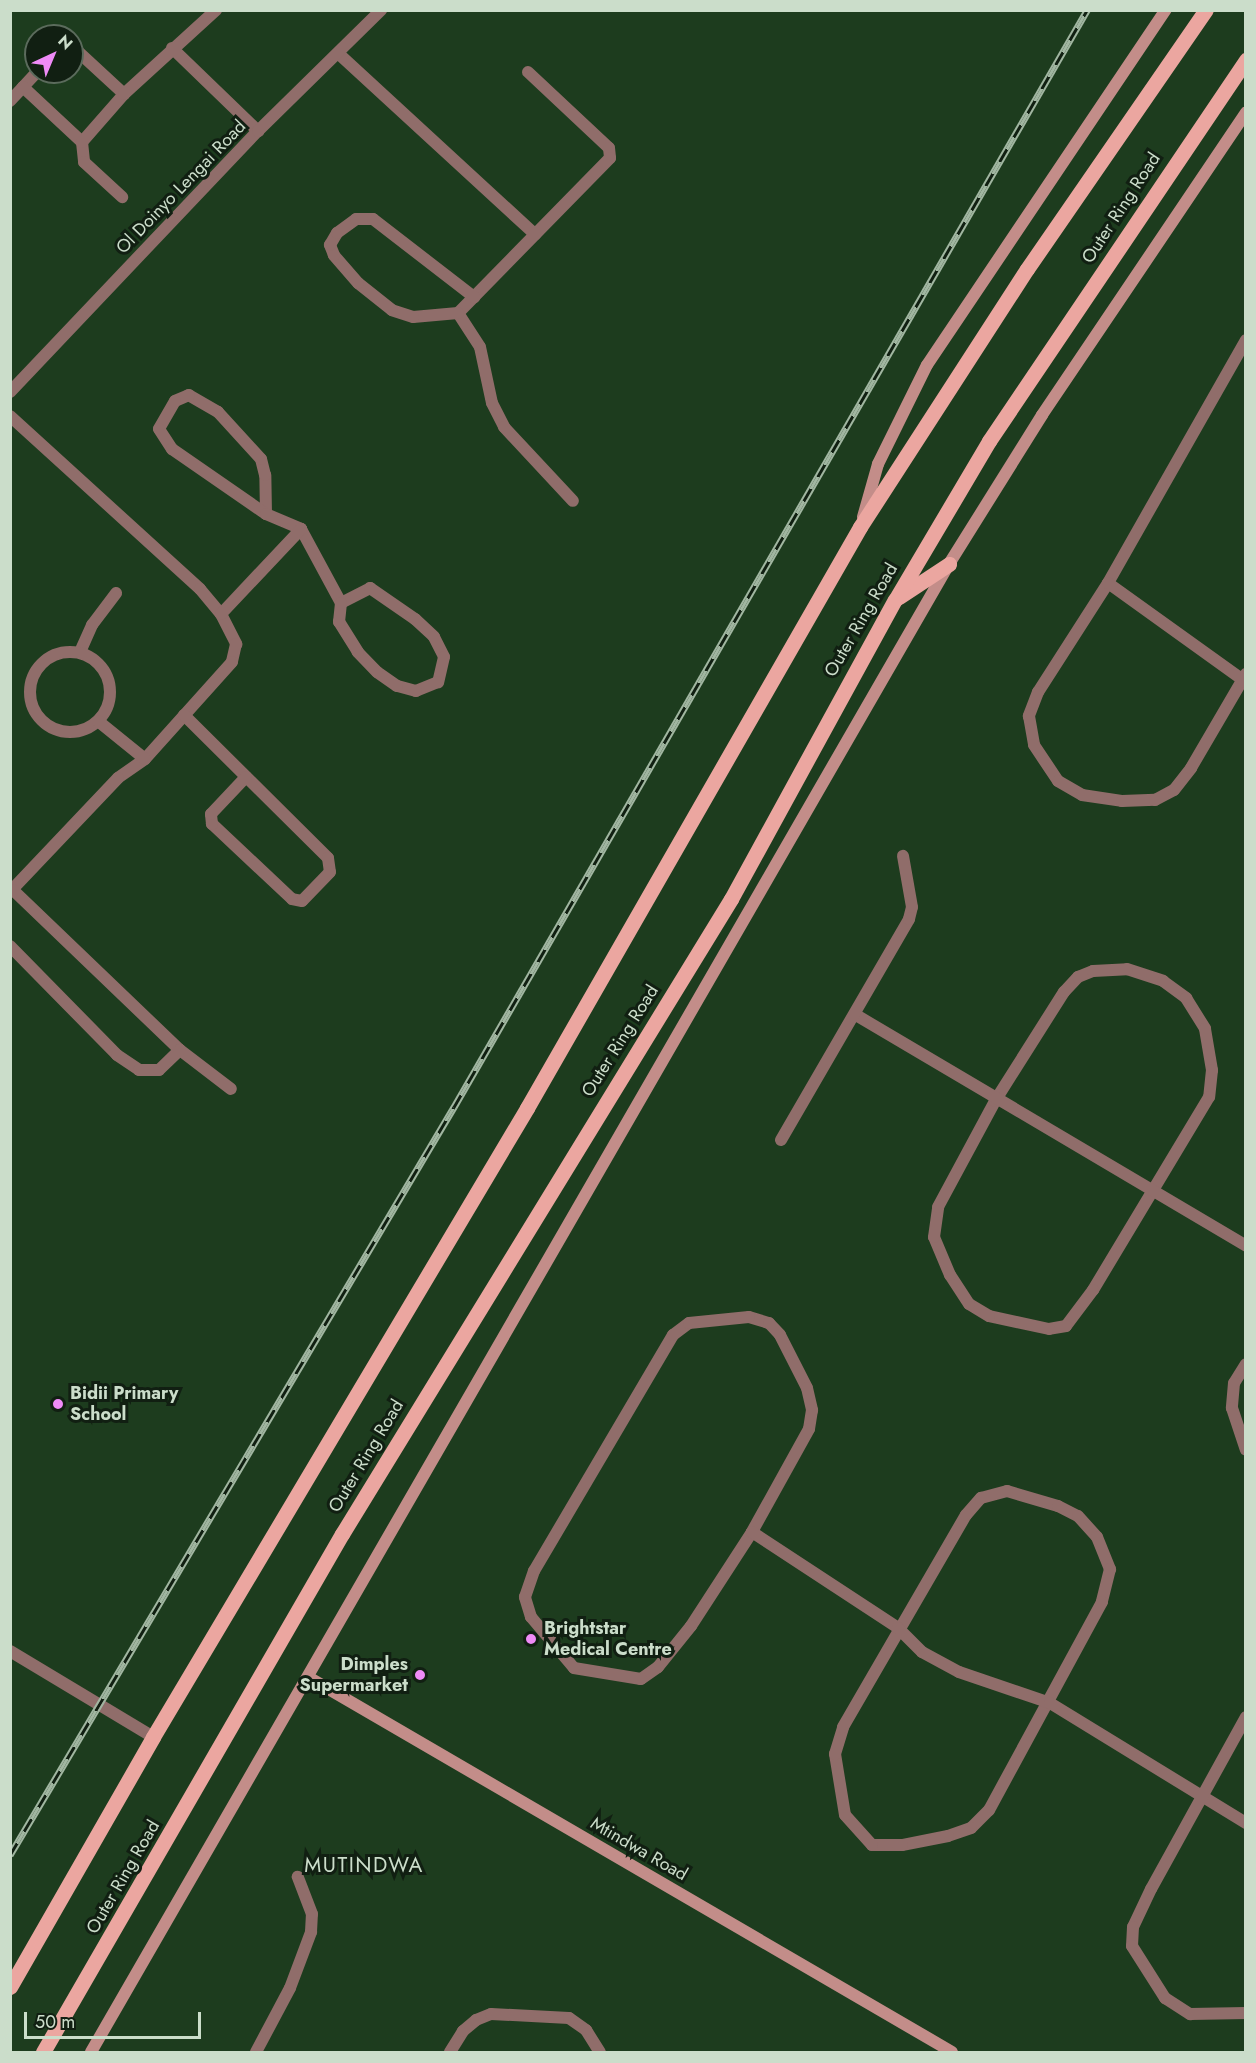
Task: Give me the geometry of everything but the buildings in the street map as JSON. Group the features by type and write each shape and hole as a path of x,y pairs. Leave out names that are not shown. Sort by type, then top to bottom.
{"main road":[{"path":"860,527 878,464 927,365 1166,10"},
{"path":"10,1987 153,1737 527,1108 860,527 1027,269 1206,10"},
{"name":"Outer Ring Road","path":"43,2052 355,1514 731,899 895,600 1002,423 1245,60"},
{"path":"91,2052 949,564 1042,415 1245,112"},
{"path":"895,600 949,564"},
{"name":"Mtindwa Road","path":"308,1677 952,2052"}],"street":[{"name":"Ol Doinyo Lengai Road","path":"10,392 258,131 340,55 381,10"},
{"path":"82,142 124,94 210,12"},
{"path":"172,48 258,131"},
{"path":"340,55 535,234"},
{"path":"84,57 124,94"},
{"path":"474,297 373,219 356,219 337,233 330,245 334,255 358,283 392,310 413,317 458,313 474,297 535,234 610,158 609,148 528,72"},
{"path":"10,100 26,84"},
{"path":"23,87 82,142 84,162 122,197"},
{"path":"458,313 480,347 492,403 504,427 573,501"},
{"path":"1108,584 1244,679 1191,768 1174,790 1155,800 1122,801 1082,795 1058,781 1034,745 1029,716 1038,692 1108,584 1245,340"},
{"path":"266,514 261,459 218,412 189,395 175,401 159,429 172,449 266,514 300,529 341,603 339,622 358,652 377,672 397,686 416,691 438,682 444,657 434,637 395,602 370,588 341,603"},
{"path":"10,416 200,589 221,614 236,645 232,662 146,759 118,778 12,891 180,1050 231,1089"},
{"path":"221,614 300,529"},
{"path":"80,652 92,625 116,593"},
{"path":"60,652 80,652 101,666 109,680 111,695 98,722 71,732 57,730 44,722 30,697 37,669 47,658 60,652"},
{"path":"184,715 246,777 332,865 330,872 302,901 292,899 212,824 211,814 246,777"},
{"path":"98,722 146,759"},
{"path":"781,1140 856,1015 909,919 912,907 903,856"},
{"path":"10,946 117,1055 139,1070 159,1070 180,1050"},
{"path":"1127,969 1163,981 1186,998 1205,1029 1212,1070 1209,1097 1153,1188 1093,1290 1066,1326 1048,1329 989,1316 969,1304 950,1275 934,1237 938,1207 995,1101 1064,992 1078,977 1093,971 1127,969"},
{"path":"856,1015 995,1101 1153,1188 1245,1246"},
{"path":"749,1317 769,1323 780,1335 807,1388 812,1410 809,1429 752,1532 692,1626 658,1667 641,1678 574,1668 531,1617 525,1597 534,1570 673,1335 689,1323 749,1317"},
{"path":"1245,1364 1234,1383 1232,1408 1245,1450"},
{"path":"1006,1491 1058,1506 1078,1516 1097,1537 1110,1569 1102,1602 1050,1703 989,1810 971,1828 902,1845 872,1845 845,1815 835,1754 843,1727 898,1628 966,1515 981,1498 1006,1491"},
{"path":"752,1532 898,1628 922,1652 959,1672 1050,1703 1245,1822"},
{"path":"10,1651 153,1737"},
{"path":"1245,1718 1200,1796 1133,1927 1132,1946 1166,1998 1190,2014 1245,2013"},
{"path":"256,2052 290,1988 311,1932 312,1914 298,1876"},
{"path":"450,2052 463,2031 476,2020 491,2014 569,2018 586,2030 600,2052"}],"railway":[{"path":"10,1855 454,1107 1087,10"}],"place":[{"name":"Bidii Primary School","path":"58,1404"},
{"name":"Brightstar Medical Centre","path":"531,1639"},
{"name":"Dimples Supermarket","path":"420,1675"}],"district":[{"name":"MUTINDWA","path":"364,1865"}]}
